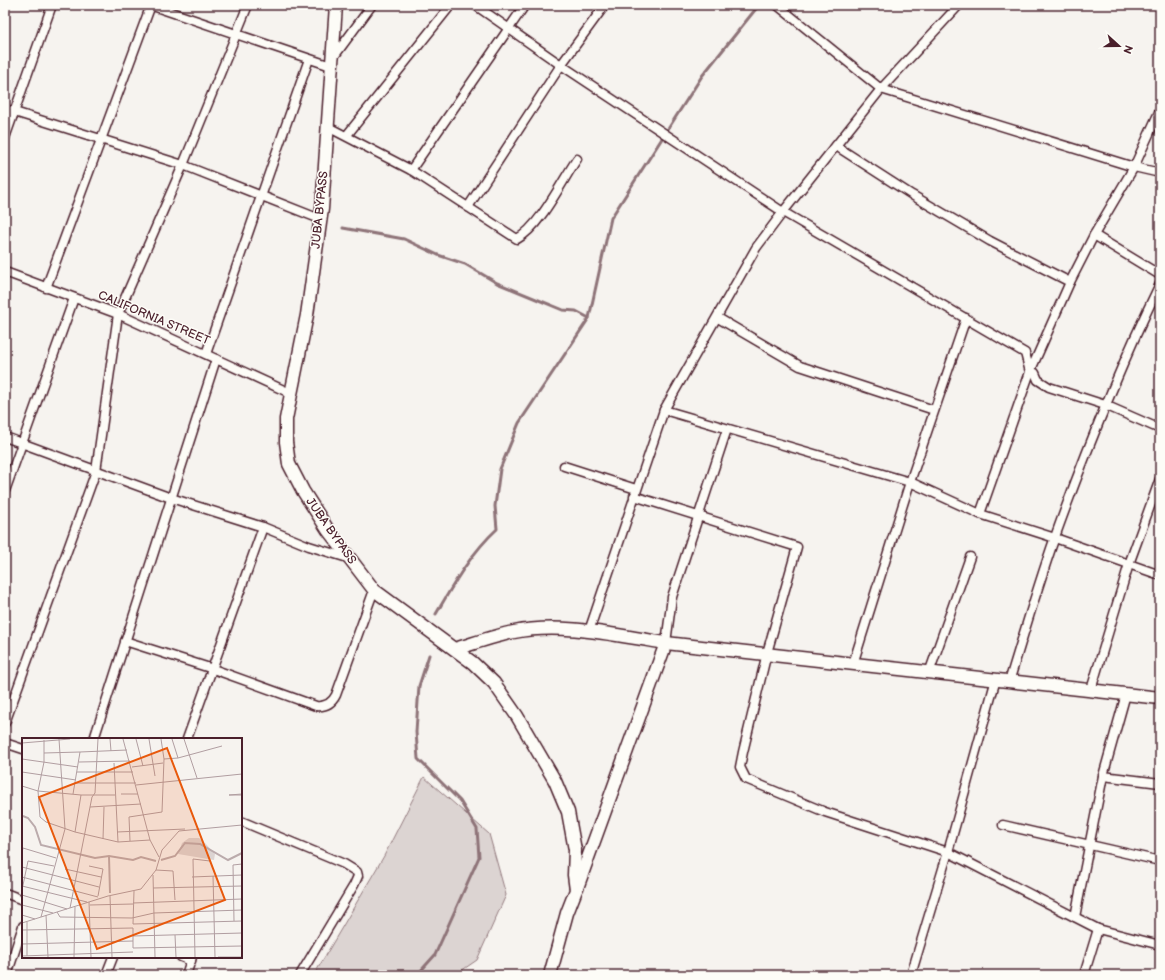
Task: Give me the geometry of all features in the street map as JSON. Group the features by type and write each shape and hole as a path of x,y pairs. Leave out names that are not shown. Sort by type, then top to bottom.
{"main road":[{"name":"JUBA BYPASS","path":"336,5 320,219 307,315 290,393 286,419 286,442 289,464 328,530 374,590 455,649 473,663 494,683 517,716 555,781 568,812 575,850 574,875 576,890 567,913 550,975"},
{"path":"455,649 516,632 552,630 589,631 666,643 767,653 929,673 996,679 1009,682 1160,698"},
{"path":"576,890 666,643"}],"street":[{"path":"5,138 52,5"},
{"path":"46,288 150,5 309,59 332,62 372,5"},
{"path":"5,723 96,471 118,314 183,165 248,5"},
{"path":"347,135 451,5"},
{"path":"475,5 561,65 853,257 1034,363"},
{"path":"411,170 525,5"},
{"path":"468,207 561,65 605,5"},
{"path":"777,5 881,89 1134,167 1160,173"},
{"path":"589,631 664,410 718,318 756,248 881,89 958,5"},
{"path":"206,354 309,59"},
{"path":"5,109 183,165 320,219"},
{"path":"980,514 1030,372 1070,282 1094,235 1134,167 1160,110"},
{"path":"328,127 347,135 411,170 517,239 526,234 541,216 577,159"},
{"path":"836,146 912,195 984,237 1070,282"},
{"path":"783,212 1025,353 1030,372"},
{"path":"1094,235 1160,275"},
{"name":"CALIFORNIA STREET","path":"5,272 118,314 290,393"},
{"path":"1009,682 1055,538 1133,339 1160,284"},
{"path":"5,491 74,298"},
{"path":"718,318 800,366 934,410"},
{"path":"853,664 910,482 966,318"},
{"path":"94,738 216,359"},
{"path":"1030,372 1035,372 1038,380 1049,387 1106,405 1160,429"},
{"path":"664,410 727,430 821,454 910,482 980,514 1055,538 1160,575"},
{"path":"666,643 672,597 727,430"},
{"path":"5,437 171,498 263,527 309,546 352,560"},
{"path":"564,466 699,517 797,547 767,653 740,767 746,779 825,812 948,852 1098,929 1160,945"},
{"path":"1091,690 1129,564 1160,479"},
{"path":"187,738 263,527"},
{"path":"929,673 970,557"},
{"path":"125,641 213,669 316,706 328,704 336,694 374,590"},
{"path":"911,975 948,852 996,679"},
{"path":"1075,917 1103,776 1126,694"},
{"path":"5,743 22,749"},
{"path":"1103,776 1160,783"},
{"path":"242,821 344,864 357,872 358,876 354,885 300,975"},
{"path":"1004,825 1160,861"},
{"path":"5,893 22,900"},
{"path":"7,975 22,929"},
{"path":"1084,975 1098,929"},
{"path":"106,975 113,958"},
{"path":"186,975 192,959"}],"shaded area":[{"path":"424,777 489,834 506,895 477,960 455,975 314,975 384,856"}],"waterway":[{"path":"436,614 471,558 497,529 495,506 500,469 519,423 589,318 611,218 702,76 759,5"},
{"path":"343,228 404,239 438,255 465,264 497,283 563,310 576,311 589,318"},
{"path":"417,975 435,955 479,857 477,829 460,801 418,759 416,732 419,686 429,655"}]}
